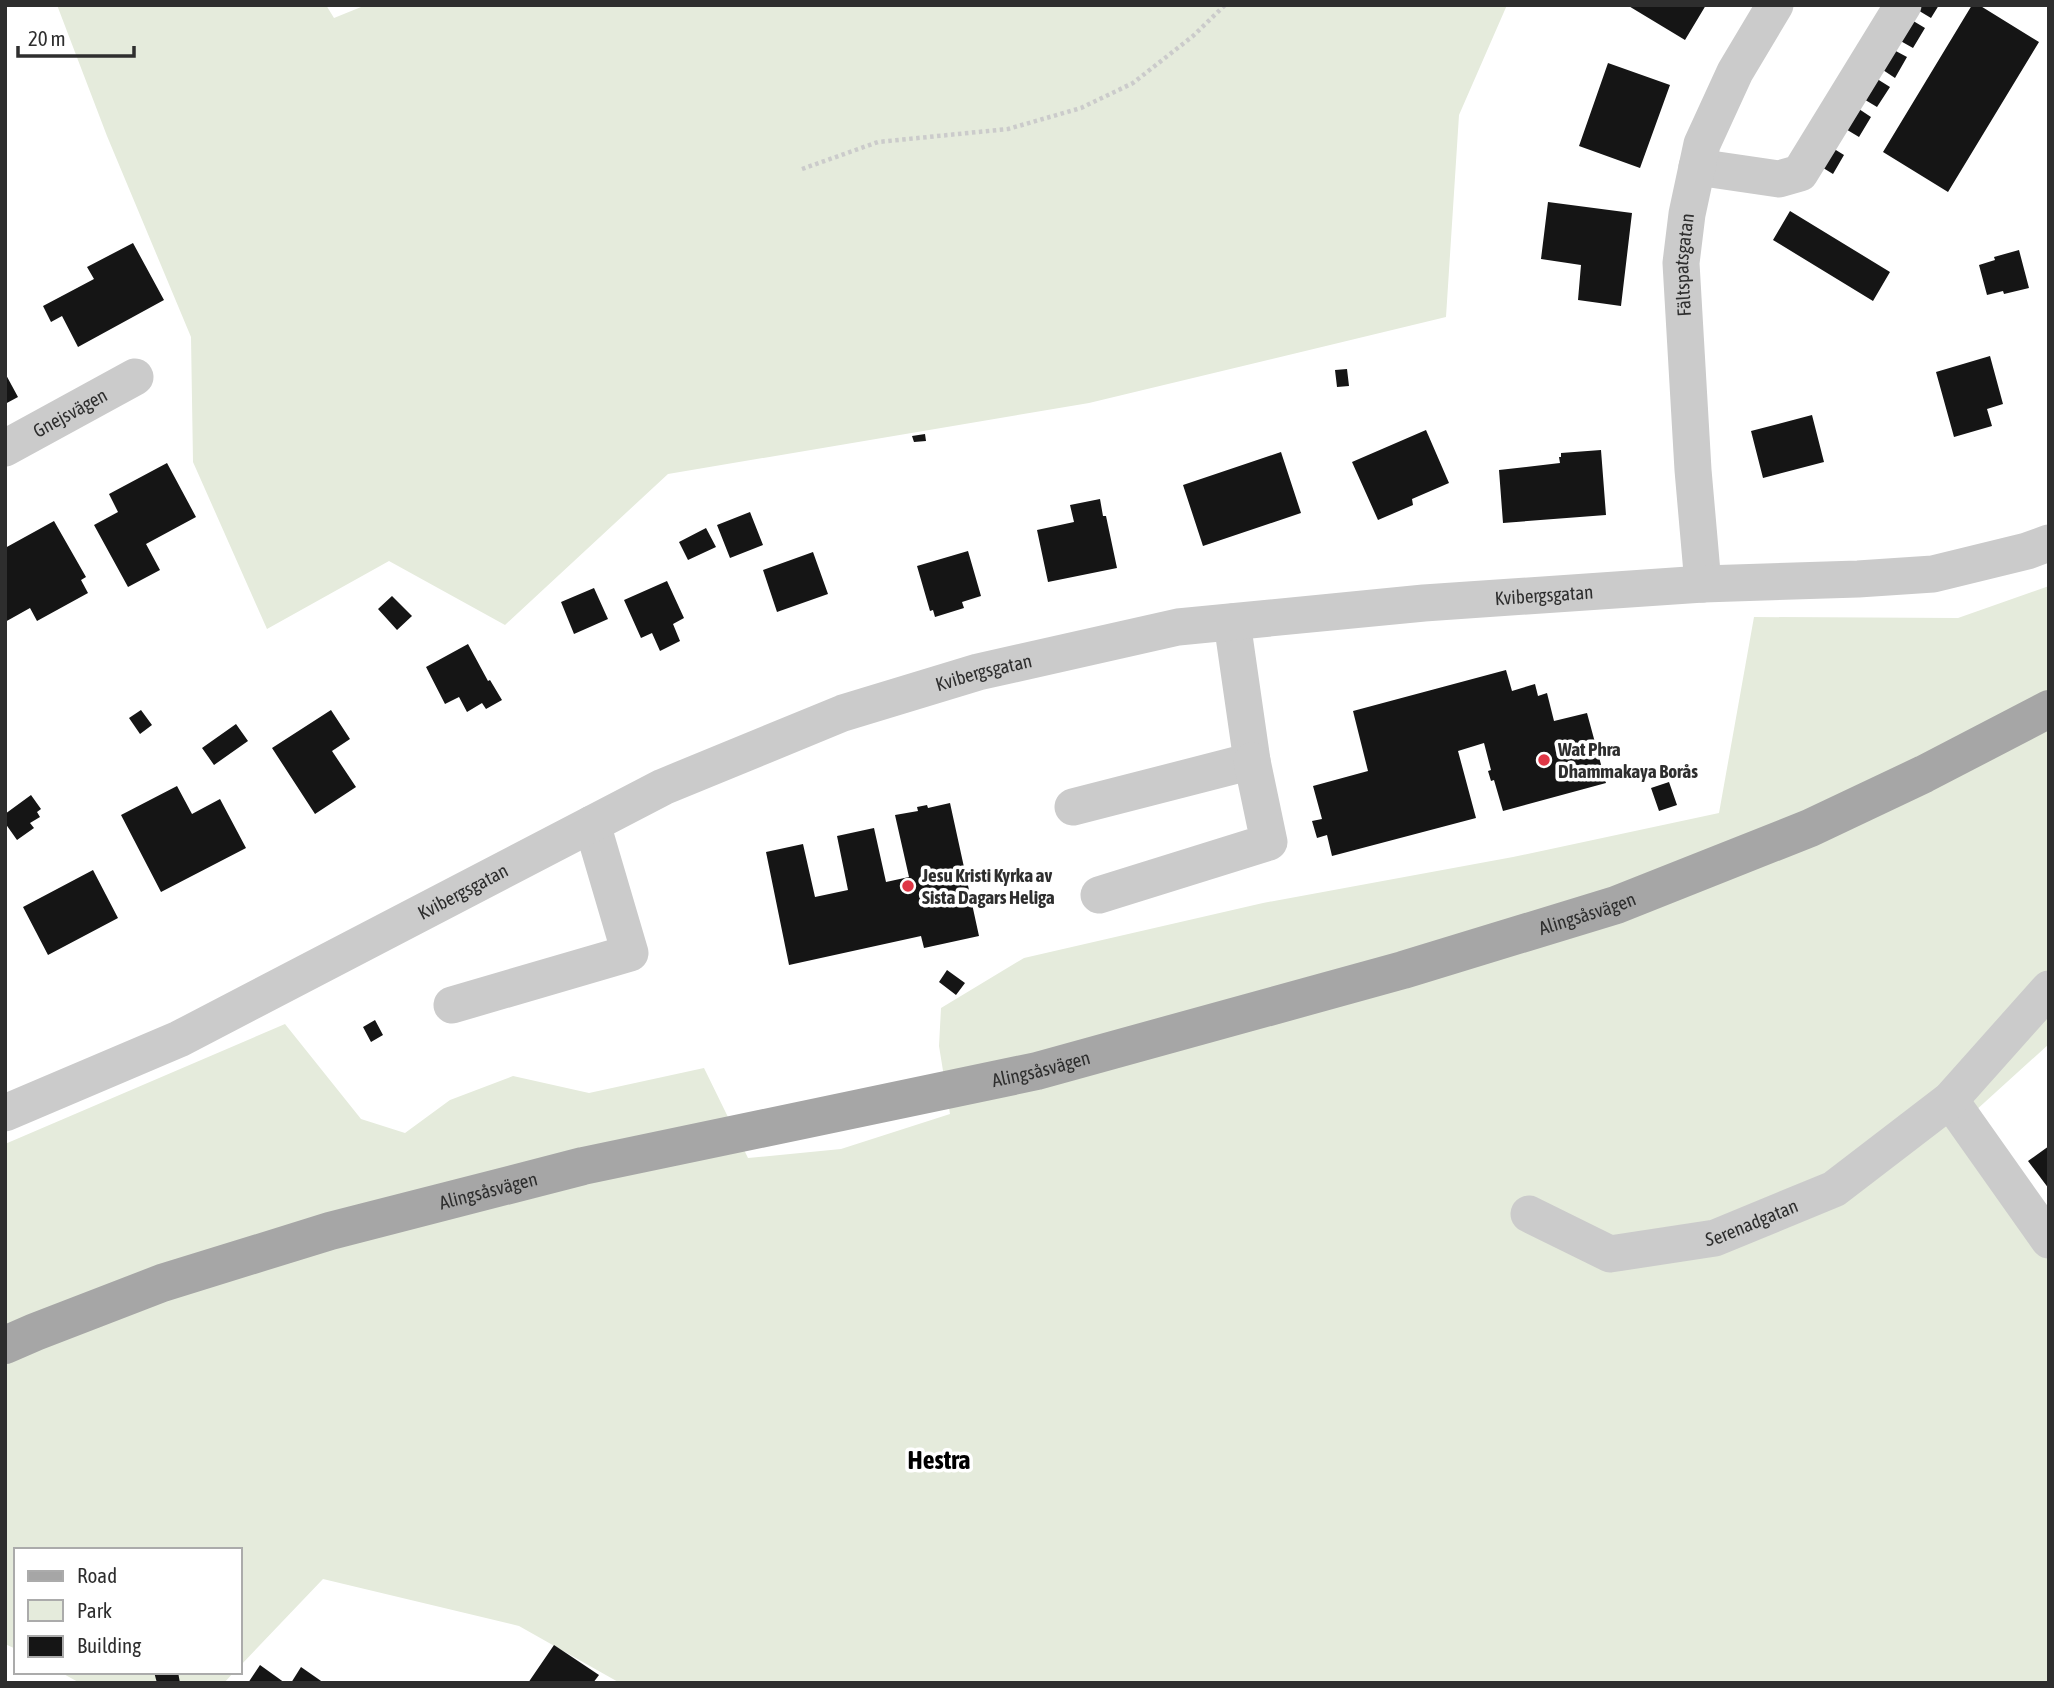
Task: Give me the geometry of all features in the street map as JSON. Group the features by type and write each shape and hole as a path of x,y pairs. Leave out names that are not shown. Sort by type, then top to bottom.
{"main road":[{"name":"Alingsåsvägen","path":"5,1345 162,1283 330,1231 583,1166 1037,1071 1402,970 1616,905 1810,828 1924,774 2049,709"}],"street":[{"name":"Fältspatsgatan","path":"1703,584 1693,470 1681,263 1687,214 1702,144 1735,72 1775,5"},
{"path":"1697,167 1779,179 1800,173 1903,5"},
{"name":"Gnejsvägen","path":"5,448 135,377"},
{"name":"Kvibergsgatan","path":"5,1113 179,1039 663,787 843,713 978,671 1178,627 1424,603 1703,584 1933,574 2049,543"},
{"path":"1099,894 1269,842 1252,761 1232,622"},
{"path":"1073,807 1252,761"},
{"path":"452,1004 631,953 592,824"},
{"name":"Serenadgatan","path":"1529,1214 1610,1254 1715,1238 1834,1189 1950,1100 2049,989"},
{"path":"1950,1100 2049,1240"}],"path":[{"path":"802,169 878,142 1008,129 1081,108 1133,83 1193,36 1225,5"}],"green space":[{"path":"57,5 326,5 334,18 366,5 1507,5 1459,115 1446,317 1089,403 668,474 505,625 389,561 267,629 193,462 191,337 107,136"},
{"path":"2049,586 2049,1044 1974,1112 2049,1218 2049,1683 620,1683 519,1626 323,1579 242,1664 242,1548 14,1548 14,1648 5,1644 5,1144 285,1024 361,1119 405,1133 450,1100 513,1076 589,1093 704,1068 748,1158 841,1149 950,1114 939,1046 941,1008 1024,958 1263,903 1513,857 1719,813 1754,617 1958,618"},
{"path":"64,1674 232,1674 224,1683 80,1683"}],"building":[{"path":"1627,5 1706,5 1685,40"},
{"path":"1918,5 1939,5 1931,18 1916,9"},
{"path":"1972,5 1979,5 2039,42 1948,192 1883,152"},
{"path":"1910,19 1925,28 1913,48 1897,39"},
{"path":"1892,49 1907,57 1895,78 1880,68"},
{"path":"1608,63 1670,85 1640,168 1579,146"},
{"path":"1874,77 1890,87 1877,107 1862,98"},
{"path":"1856,107 1871,117 1859,137 1844,128"},
{"path":"1831,147 1844,155 1833,174 1820,166"},
{"path":"1548,202 1632,213 1621,306 1578,300 1581,265 1541,259"},
{"path":"1790,211 1890,272 1873,301 1773,240"},
{"path":"133,243 164,300 78,347 62,316 51,322 43,306 94,279 87,267"},
{"path":"2019,250 2029,288 1987,295 1979,265 1995,260 1994,257"},
{"path":"1990,356 2003,404 1987,409 1992,426 1954,437 1936,372"},
{"path":"1347,369 1349,386 1337,387 1335,370"},
{"path":"5,373 18,397 5,404"},
{"path":"1812,415 1824,462 1763,478 1751,431"},
{"path":"1426,430 1449,483 1412,499 1413,505 1378,520 1352,462"},
{"path":"925,434 926,441 914,442 912,436"},
{"path":"1601,450 1606,515 1503,523 1499,470 1560,463 1561,453"},
{"path":"1281,452 1301,513 1203,546 1183,485"},
{"path":"167,463 196,517 146,544 160,570 128,587 94,525 118,512 109,494"},
{"path":"1100,499 1117,568 1048,582 1037,530 1074,522 1070,505"},
{"path":"750,512 763,545 730,558 717,525"},
{"path":"54,521 86,577 81,580 88,593 37,621 30,608 5,622 5,548"},
{"path":"706,528 716,547 688,560 679,542"},
{"path":"968,551 981,596 962,602 964,608 935,617 933,610 930,611 917,566"},
{"path":"813,552 828,594 777,612 763,570"},
{"path":"667,581 684,618 673,624 680,641 660,651 652,633 641,638 624,600"},
{"path":"594,588 608,619 574,634 561,602"},
{"path":"392,596 412,616 397,630 378,609"},
{"path":"468,644 488,681 490,680 502,700 486,709 482,703 467,712 459,697 445,704 426,667"},
{"name":"Wat Phra Dhammakaya Borås","path":"1506,670 1512,691 1535,684 1538,696 1547,693 1554,721 1587,713 1606,783 1503,811 1494,780 1491,781 1488,771 1491,770 1484,743 1458,751 1476,818 1332,856 1327,835 1317,838 1312,821 1322,819 1313,786 1368,771 1353,711"},
{"path":"141,710 152,725 140,734 129,718"},
{"path":"331,710 350,739 332,751 356,787 315,814 272,748"},
{"path":"236,724 248,741 214,765 202,748"},
{"path":"1669,782 1677,805 1659,811 1651,788"},
{"path":"177,786 192,814 220,799 246,848 161,892 121,815"},
{"path":"31,795 41,809 37,812 40,817 30,823 34,828 17,840 5,823 5,814"},
{"name":"Jesu Kristi Kyrka av Sista Dagars Heliga","path":"950,803 979,936 924,948 921,936 789,965 766,852 803,844 815,897 848,890 837,836 874,828 886,882 909,877 895,815 918,811 917,807 927,805 928,808"},
{"path":"93,870 118,918 48,955 23,907"},
{"path":"947,970 965,983 956,995 939,982"},
{"path":"375,1020 383,1035 371,1042 363,1027"},
{"path":"2049,1146 2049,1189 2028,1161"},
{"path":"554,1645 599,1675 593,1683 528,1683"},
{"path":"260,1665 285,1683 248,1683"},
{"path":"301,1667 324,1683 291,1683"},
{"path":"155,1674 178,1674 180,1683 157,1683"}],"place":[{"name":"Wat Phra Dhammakaya Borås","path":"1544,760"},
{"name":"Jesu Kristi Kyrka av Sista Dagars Heliga","path":"908,886"}],"district":[{"name":"Hestra","path":"939,1460"}]}
